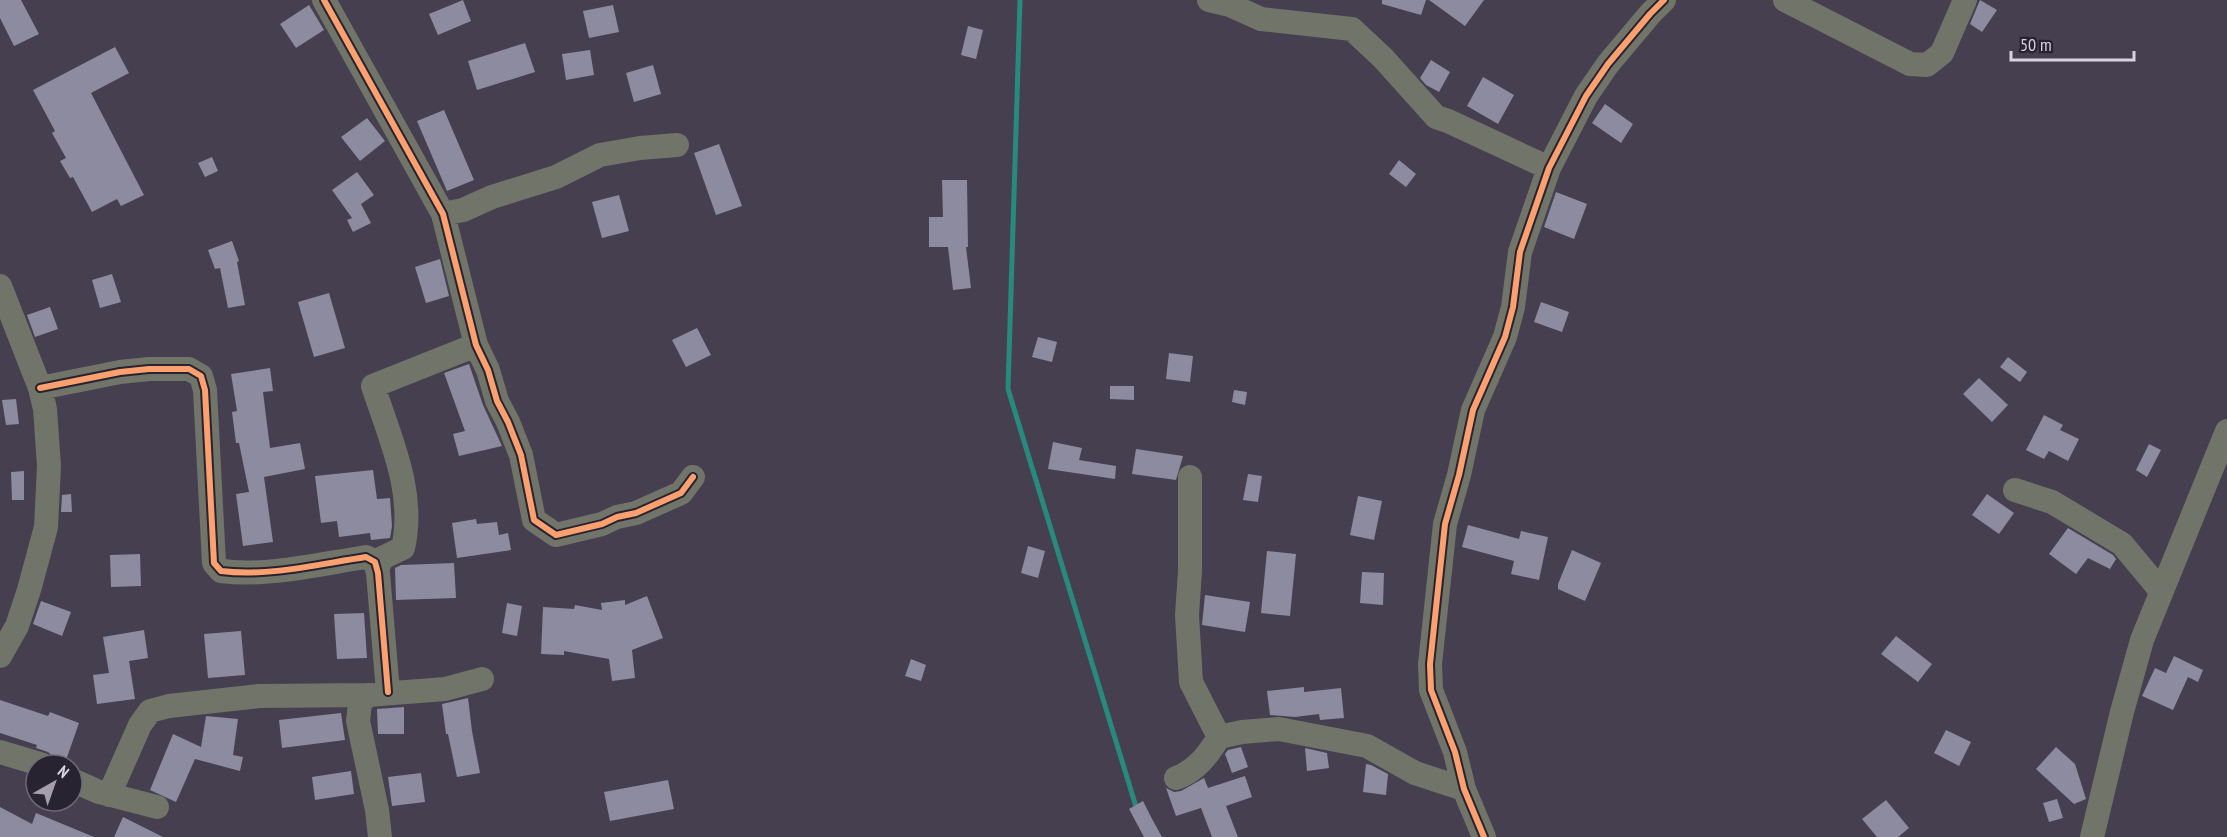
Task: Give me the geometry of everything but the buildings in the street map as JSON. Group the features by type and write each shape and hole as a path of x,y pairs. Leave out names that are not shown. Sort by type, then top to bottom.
{"street":[{"path":"324,0 443,214 476,345 488,370 496,401 508,422 520,454 534,520 556,535 636,513 681,494 693,477"},
{"path":"1209,0 1230,6 1261,20 1352,29 1383,58 1436,117 1549,168"},
{"path":"1484,837 1464,789 1455,752 1431,690 1430,664 1445,524 1459,475 1473,410 1505,337 1513,307 1520,252 1549,168 1581,105 1597,80 1664,0"},
{"path":"1785,0 1910,64 1927,65 1942,52 1965,0"},
{"path":"443,214 463,210 492,197 556,177 600,155 677,145"},
{"path":"0,286 10,339 40,388 45,409 49,466 46,527 29,590 16,626 0,656"},
{"path":"377,569 382,558 403,548 407,531 404,477 373,386 476,345"},
{"path":"40,388 120,372 189,369 201,376 205,390 214,563 221,571 265,571 366,557 375,562 377,569 378,694"},
{"path":"2092,837 2142,640 2226,435"},
{"path":"1190,477 1190,571 1187,615 1191,682 1219,738"},
{"path":"2015,490 2052,502 2122,544 2161,591"},
{"path":"109,795 140,725 150,711 169,705 259,696 378,694 445,689 482,679"},
{"path":"378,694 360,703 358,720 377,810 380,837"},
{"path":"1176,778 1189,774 1209,754 1219,738 1242,732 1279,729 1367,746 1415,773 1464,789"},
{"path":"0,752 24,759"},
{"path":"84,785 109,795 157,807"}],"waterway":[{"path":"1020,0 1008,389 1137,810"}],"cycle path":[{"path":"324,0 443,214 476,345 521,455 534,520 556,535 602,524 617,517 636,513 681,493 693,477"},
{"path":"1484,837 1464,789 1455,752 1431,690 1430,664 1445,524 1459,475 1473,410 1505,337 1513,307 1520,252 1549,168 1586,96 1608,64 1664,0"},
{"path":"40,388 120,372 149,369 189,369 201,376 205,390 214,563 221,571 257,572 294,569 366,557 375,562 378,573 388,692"}]}
